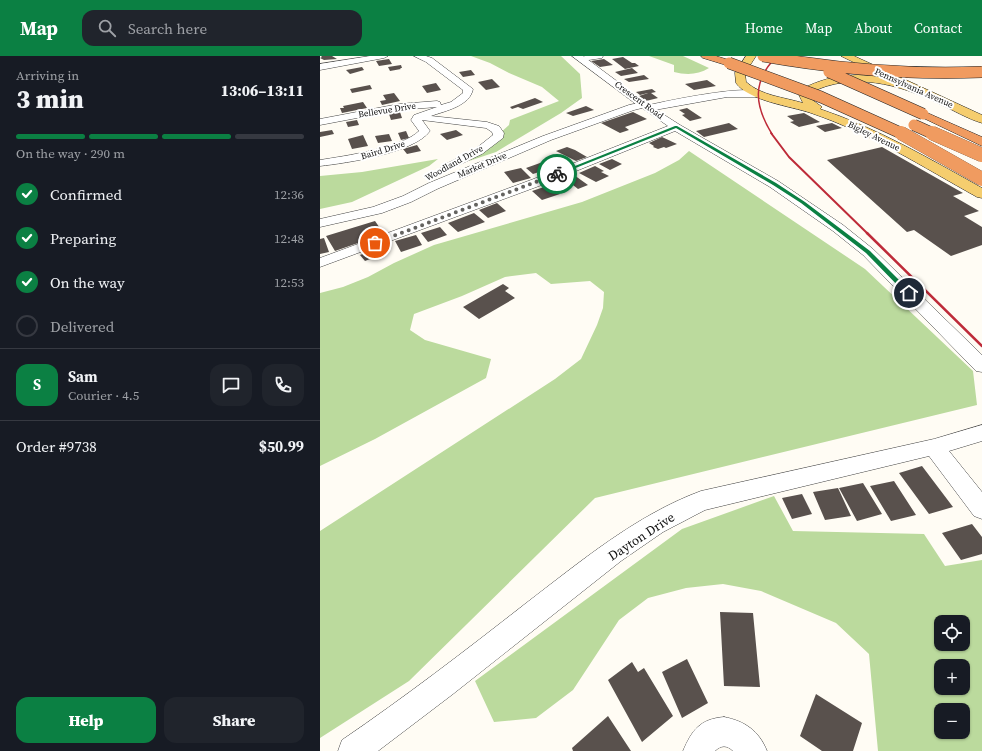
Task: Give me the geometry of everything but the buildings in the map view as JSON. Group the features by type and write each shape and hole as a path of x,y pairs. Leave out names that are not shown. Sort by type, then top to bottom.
{"highway":[{"path":"706,56 821,97 881,123 941,154 982,179"},
{"path":"764,56 829,67 931,73 982,72"},
{"path":"792,56 982,142"},
{"path":"729,63 756,69 883,112"},
{"path":"903,121 982,155"}],"main road":[{"path":"741,78 751,56"},
{"name":"Pennsylvania Avenue","path":"846,56 982,119"},
{"name":"Bigley Avenue","path":"741,78 759,94 831,116 884,140 982,194"},
{"path":"831,116 808,104 805,99 804,92 822,83 833,80 866,78 895,83 924,92"}],"street":[{"path":"320,67 384,56"},
{"path":"418,56 429,60 468,89 467,94 454,104 418,117"},
{"path":"579,57 599,56"},
{"name":"Crescent Road","path":"579,57 676,127 774,184 838,228 868,252 982,366"},
{"path":"727,94 741,78"},
{"path":"698,99 724,89 741,78"},
{"name":"Bigley Avenue","path":"698,99 727,94 759,94"},
{"name":"Market Drive","path":"320,223 377,210 407,199 433,186 547,138 632,107 698,99"},
{"name":"Bellevue Drive","path":"320,122 399,107 426,104 454,104"},
{"name":"Baird Drive","path":"320,163 362,156 414,140 423,135 425,131 416,120 418,117"},
{"name":"Woodland Drive","path":"377,210 385,200 478,152 499,136 496,128 487,125 418,117"},
{"path":"320,263 535,183 676,127"},
{"name":"Dayton Drive","path":"353,751 408,713 580,577 641,533 674,514 701,502 934,447 982,433"},
{"path":"934,447 982,509"},
{"path":"698,751 701,744 709,735 720,731 731,732 742,738 752,751"}],"green space":[{"path":"471,56 561,56 580,74 582,98 561,113 496,152 469,161 509,125 510,120 559,101 542,87"},
{"path":"649,56 683,56 709,68 696,73 678,73 674,72 674,65"},
{"path":"689,151 865,269 973,371 977,405 595,498 409,681 320,738 320,531 555,379 581,359 597,325 603,308 604,292 590,281 551,284 536,273 505,277 462,296 414,314 410,330 425,340 491,359 486,378 375,439 320,466 320,293 343,287 368,277 394,263 434,245 582,202 655,173 679,160"},
{"path":"438,159 429,166 352,202 320,209 320,176 362,172"},
{"path":"774,496 793,531 924,534 945,566 982,560 982,751 878,751 869,654 836,623 761,591 723,584 686,588 648,598 619,620 573,690 536,718 494,722 475,681 682,529"}],"railway":[{"path":"772,134 762,113 758,94 763,75 777,56"},
{"path":"771,133 789,157 868,234"},
{"path":"867,233 982,346"}],"way so far":[{"path":"375,243 557,174"}],"route":[{"path":"557,174 676,127 803,202 868,252 909,293"}]}
